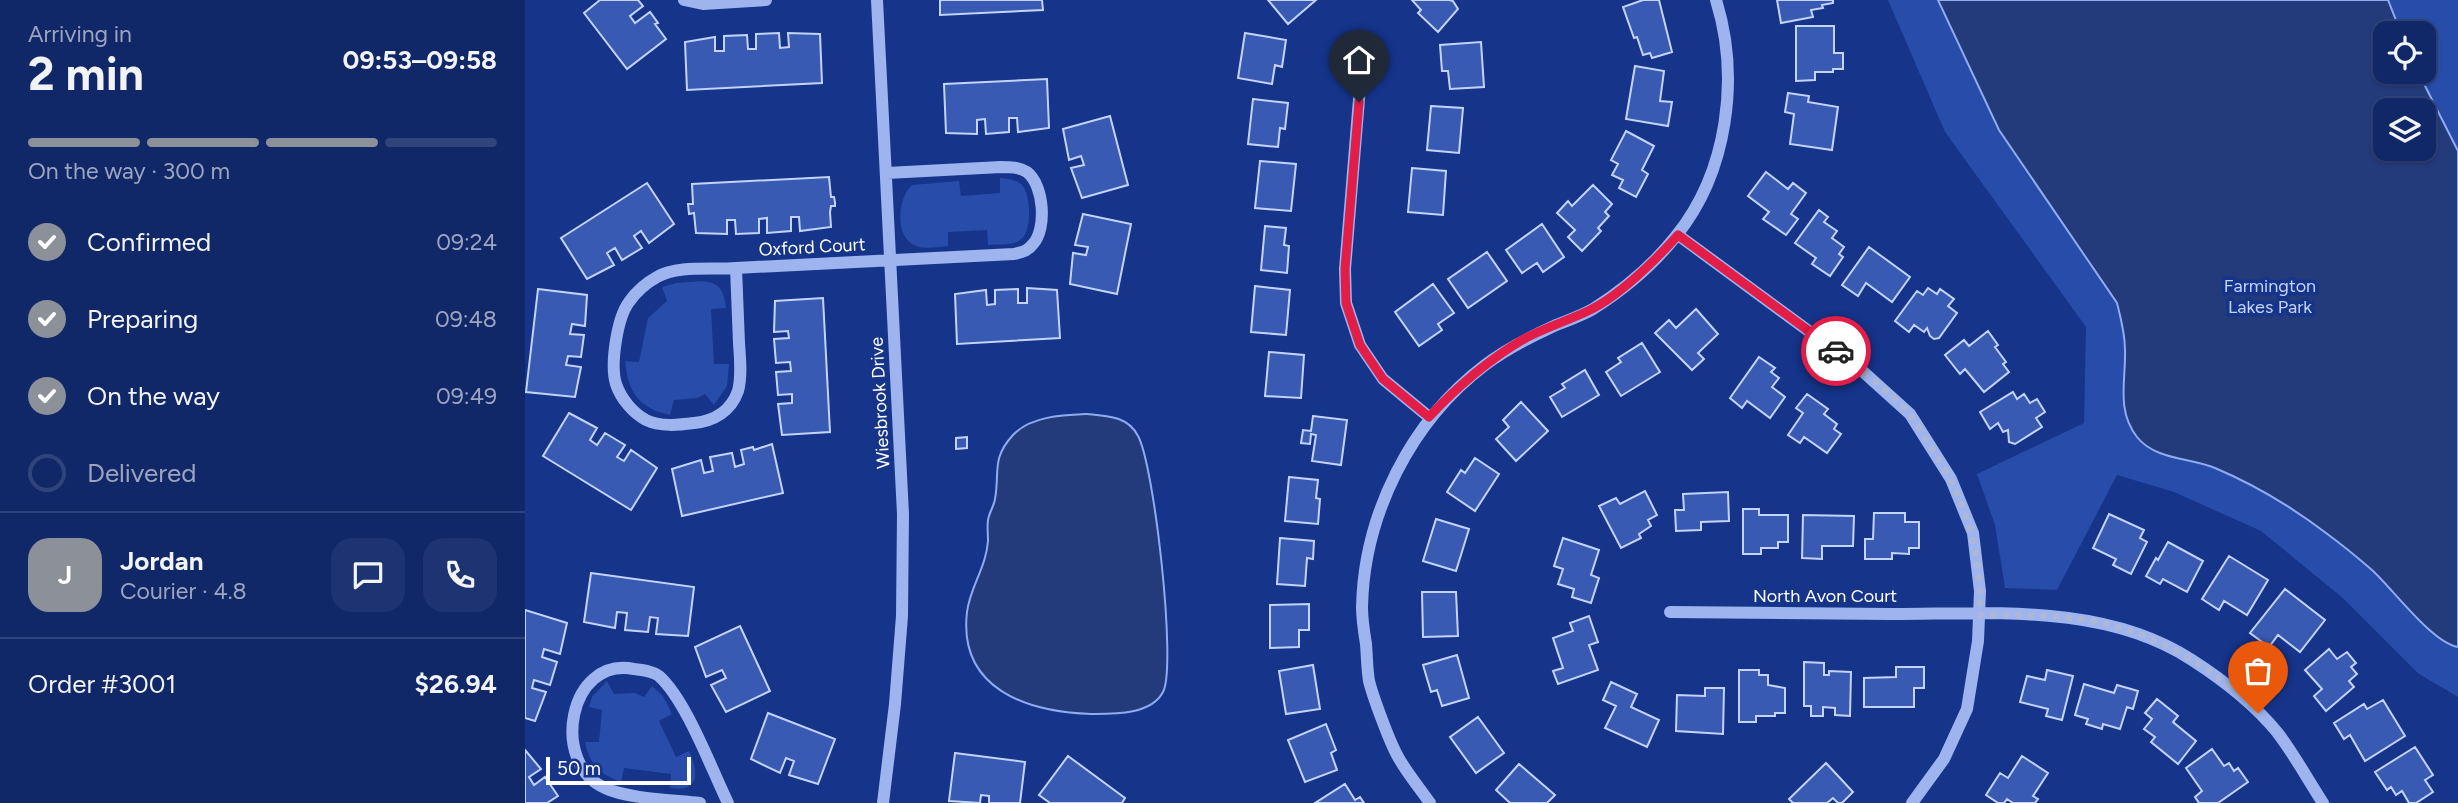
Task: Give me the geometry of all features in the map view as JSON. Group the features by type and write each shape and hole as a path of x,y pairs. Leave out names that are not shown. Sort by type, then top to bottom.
{"street":[{"path":"684,0 703,4 766,0"},
{"name":"Wiesbrook Drive","path":"877,0 903,514 902,617 883,803"},
{"path":"1430,803 1397,754 1369,681 1362,607 1370,541 1389,487 1429,417 1447,398 1485,365 1526,338 1591,310 1663,252 1678,235 1714,169 1725,121 1728,67 1721,16 1716,0"},
{"path":"1361,75 1345,269 1346,303 1360,345 1383,379 1429,417"},
{"name":"Oxford Court","path":"736,268 740,370 738,390 730,406 717,417 701,422 673,425 647,421 627,405 616,383 616,346 620,322 628,303 642,287 659,275 677,271 891,260 1014,254 1026,251 1034,244 1039,234 1040,206 1034,179 1025,171 1014,167 887,173"},
{"path":"1678,235 1859,368 1910,414 1949,474 1973,533 1980,591 1978,641 1967,709 1944,759 1912,803"},
{"name":"North Avon Court","path":"1671,612 2048,616 2098,622 2146,636 2191,659 2240,694 2277,732 2323,803"},
{"path":"701,803 605,789 588,777 574,753 573,722 581,692 600,672 629,668 656,674 675,693 728,803"}],"green space":[{"name":"Farmington Lakes Park","path":"1888,0 2458,0 2458,697 2419,674 2344,599 2261,531 2174,492 2117,475 2057,590 2005,588 1995,525 1977,474 2084,423 2086,327 1945,132"},
{"path":"1000,178 1019,182 1027,195 1029,221 1024,236 1017,242 988,245 987,230 948,232 948,246 927,248 914,245 903,233 901,207 912,185 959,181 961,196 1000,193"},
{"path":"702,281 717,286 724,297 726,308 711,309 714,364 729,364 727,386 714,405 705,394 697,398 674,400 670,415 659,412 643,403 632,390 625,361 639,362 648,318 667,301 662,287"},
{"path":"607,681 614,694 635,693 644,697 652,686 663,696 672,714 659,721 676,757 689,751 695,773 692,784 680,789 670,788 671,774 624,768 621,782 597,768 589,757 585,742 599,742 602,710 589,707 592,697"}],"shaded area":[{"name":"Farmington Lakes Park","path":"1938,0 2388,0 2396,21 2373,21 2373,84 2424,84 2431,98 2373,98 2373,161 2436,161 2436,108 2458,151 2458,647 2436,636 2372,570 2300,515 2229,474 2153,450 2137,437 2130,427 2124,406 2125,344 2117,303 1999,130"},
{"path":"1087,414 1123,421 1134,429 1144,454 1157,522 1165,607 1167,675 1163,692 1157,700 1131,712 1067,712 1021,701 985,678 974,660 967,638 967,612 987,551 988,520 995,499 1002,451 1013,435 1038,420"}],"building":[{"path":"600,0 638,0 643,6 630,16 635,23 650,12 666,39 627,69 584,13"},
{"path":"940,0 1042,0 1043,10 940,15"},
{"path":"1268,0 1316,0 1288,24"},
{"path":"1412,0 1449,0 1453,1 1458,9 1438,32 1418,13 1421,10"},
{"path":"1643,0 1659,0 1672,52 1652,58 1650,53 1643,55 1623,7"},
{"path":"1777,0 1833,0 1833,3 1811,10 1813,17 1781,23"},
{"path":"1796,26 1834,26 1834,53 1843,53 1843,69 1815,72 1815,80 1796,81"},
{"path":"779,33 780,48 789,47 788,33 820,34 822,83 687,90 685,42 715,37 715,51 724,51 724,36 747,35 748,49 756,49 756,34"},
{"path":"1245,33 1286,40 1282,67 1275,65 1272,84 1238,78"},
{"path":"1481,42 1484,87 1450,89 1448,71 1442,71 1440,45"},
{"path":"1635,66 1664,71 1660,101 1672,102 1668,126 1626,119"},
{"path":"1047,79 1049,128 1018,132 1017,118 1009,118 1009,132 986,134 985,119 977,120 977,134 946,133 944,84"},
{"path":"1788,93 1809,96 1808,102 1838,107 1832,150 1790,144 1794,114 1785,112"},
{"path":"1253,99 1288,103 1285,129 1280,128 1278,147 1248,144"},
{"path":"1431,106 1463,108 1459,153 1427,150"},
{"path":"1110,116 1128,185 1082,198 1071,168 1084,165 1081,156 1069,160 1063,129"},
{"path":"1626,131 1654,146 1642,170 1648,174 1636,197 1619,188 1623,180 1612,175 1618,164 1611,160"},
{"path":"1260,161 1296,164 1291,211 1255,208"},
{"path":"1412,168 1446,171 1443,215 1408,212"},
{"path":"1766,172 1788,189 1793,183 1806,193 1791,214 1798,219 1786,235 1763,219 1769,212 1748,196"},
{"path":"829,177 831,197 834,197 835,202 830,212 831,227 800,231 799,217 791,217 791,231 767,233 767,218 759,219 759,233 736,234 735,220 727,220 727,234 696,233 694,213 689,214 688,204 693,204 692,184"},
{"path":"647,183 674,224 649,243 641,231 634,236 642,248 622,260 615,248 607,253 614,265 587,279 561,238"},
{"path":"1593,185 1612,204 1605,212 1609,216 1598,228 1601,231 1582,251 1568,237 1575,230 1557,213 1568,201 1572,206"},
{"path":"1819,210 1828,217 1824,222 1837,231 1832,238 1844,247 1839,254 1843,257 1830,276 1812,264 1816,258 1795,243"},
{"path":"1083,214 1131,224 1117,294 1070,284 1073,253 1086,255 1088,247 1075,245"},
{"path":"1542,224 1564,257 1543,272 1537,263 1522,273 1506,250"},
{"path":"1265,226 1286,228 1284,245 1289,246 1287,273 1261,270"},
{"path":"1869,247 1910,277 1892,302 1866,283 1858,296 1842,285"},
{"path":"1487,252 1507,281 1468,308 1448,279"},
{"path":"1433,284 1454,313 1438,324 1442,330 1419,346 1395,312"},
{"path":"1255,286 1290,290 1286,335 1251,332"},
{"path":"1027,288 1057,290 1060,338 957,344 955,294 986,290 987,305 995,304 995,290 1018,289 1018,303 1027,303"},
{"path":"1928,288 1937,294 1940,289 1954,299 1948,306 1957,313 1939,338 1934,339 1927,328 1924,332 1914,325 1909,332 1895,321 1917,291 1923,295"},
{"path":"538,289 587,295 585,326 572,324 570,334 584,335 581,357 568,356 566,365 581,367 575,397 526,392"},
{"path":"823,298 830,432 782,435 778,404 792,403 792,394 778,395 776,372 791,371 790,362 776,363 774,339 789,338 788,331 774,332 775,301"},
{"path":"1696,309 1718,334 1698,353 1704,359 1692,370 1655,333 1669,320 1676,328"},
{"path":"1988,331 1998,345 1995,347 2006,362 2003,364 2009,372 1984,392 1965,369 1960,374 1945,355 1964,340 1969,346"},
{"path":"1642,343 1660,372 1621,396 1606,372 1621,362 1618,358"},
{"path":"1269,352 1304,355 1301,398 1265,396"},
{"path":"1759,357 1775,368 1771,372 1779,378 1772,387 1785,397 1770,418 1747,401 1742,408 1730,398"},
{"path":"1585,370 1599,395 1562,417 1550,397 1565,388 1562,384"},
{"path":"2013,392 2017,399 2024,394 2030,403 2037,399 2045,412 2036,418 2042,427 2015,444 2009,442 2008,430 2003,432 1998,423 1990,429 1980,412"},
{"path":"1807,394 1828,409 1824,414 1837,424 1834,429 1841,434 1827,453 1804,437 1800,443 1788,435 1803,413 1796,408"},
{"path":"1521,402 1548,431 1516,461 1496,439 1509,427 1503,420"},
{"path":"569,413 597,428 590,440 597,445 605,433 625,445 617,457 624,461 631,450 657,468 631,510 543,456"},
{"path":"1313,416 1347,420 1341,465 1312,461 1316,435 1311,434 1310,444 1301,443 1303,430 1311,431"},
{"path":"967,437 967,448 956,449 956,438"},
{"path":"772,444 783,493 682,516 672,469 701,460 704,473 713,471 710,457 732,453 735,467 744,464 741,450 753,447 754,450"},
{"path":"1475,458 1499,474 1475,511 1447,492 1461,470 1465,473"},
{"path":"1289,477 1318,480 1318,524 1285,521"},
{"path":"1645,491 1657,515 1648,520 1651,526 1639,534 1641,538 1621,548 1599,506 1616,498 1620,504"},
{"path":"1728,492 1729,521 1701,522 1701,530 1676,531 1675,510 1684,510 1683,494"},
{"path":"1743,509 1759,509 1759,515 1788,515 1788,542 1778,542 1778,548 1761,548 1761,554 1743,554"},
{"path":"1874,513 1905,513 1905,522 1919,522 1919,548 1909,548 1909,554 1892,553 1892,559 1865,559 1865,539 1873,539"},
{"path":"2109,514 2144,530 2140,538 2147,542 2131,574 2113,565 2116,559 2093,548"},
{"path":"1803,515 1854,516 1853,546 1822,546 1822,559 1802,558"},
{"path":"1436,519 1469,529 1456,571 1423,561"},
{"path":"1280,538 1314,541 1313,559 1307,558 1305,586 1277,584"},
{"path":"1563,538 1599,550 1591,575 1599,578 1591,603 1572,597 1574,589 1558,584 1563,569 1554,566"},
{"path":"2168,542 2203,561 2187,592 2163,579 2160,584 2146,576"},
{"path":"2229,556 2268,580 2247,615 2224,601 2219,610 2202,599"},
{"path":"591,573 694,587 688,636 656,634 658,618 650,617 648,632 625,630 627,613 617,612 615,628 584,622"},
{"path":"2285,589 2325,620 2300,652 2278,635 2269,647 2250,633"},
{"path":"1422,592 1456,592 1458,636 1423,637"},
{"path":"1309,604 1309,630 1299,630 1299,647 1270,648 1270,605"},
{"path":"525,610 567,623 560,654 544,649 542,657 557,662 550,685 534,680 532,688 546,692 535,721 525,718"},
{"path":"1589,616 1598,642 1589,645 1598,670 1558,684 1553,671 1563,668 1553,638 1573,631 1570,623"},
{"path":"740,626 770,691 726,712 711,685 726,678 722,670 706,677 695,647"},
{"path":"2329,649 2337,659 2347,652 2356,663 2351,667 2357,674 2349,681 2354,687 2326,711 2314,696 2322,689 2305,670"},
{"path":"1457,655 1469,698 1442,706 1437,690 1431,692 1423,665"},
{"path":"1804,662 1824,663 1824,675 1829,675 1829,671 1851,672 1850,716 1835,715 1835,708 1823,707 1823,716 1811,716 1811,706 1804,706"},
{"path":"1313,665 1320,709 1286,714 1279,671"},
{"path":"1896,667 1924,667 1924,688 1914,688 1914,707 1864,707 1864,678 1896,677"},
{"path":"1739,670 1759,670 1759,675 1768,675 1768,685 1785,688 1785,713 1756,716 1756,722 1739,722"},
{"path":"2047,670 2073,676 2062,720 2046,716 2048,709 2020,702 2027,676 2045,680"},
{"path":"1611,682 1637,694 1631,707 1659,720 1647,747 1605,728 1616,706 1603,700"},
{"path":"2084,684 2114,693 2117,685 2138,691 2133,709 2127,707 2120,729 2103,724 2102,729 2086,724 2088,719 2075,715"},
{"path":"1705,688 1724,688 1723,734 1676,731 1677,695 1705,696"},
{"path":"2157,699 2178,716 2173,722 2196,741 2178,764 2151,742 2155,737 2144,729 2152,719 2145,713"},
{"path":"2383,700 2405,736 2365,761 2350,735 2344,739 2334,723 2364,704 2367,709"},
{"path":"768,713 835,739 818,784 789,775 794,761 786,758 780,773 751,759"},
{"path":"1478,717 1504,753 1476,773 1450,737"},
{"path":"1326,724 1336,750 1331,753 1337,770 1305,782 1288,740"},
{"path":"2415,747 2433,775 2425,780 2433,792 2416,803 2409,803 2402,791 2396,795 2391,787 2387,790 2375,772"},
{"path":"2212,749 2224,766 2229,763 2234,771 2238,768 2248,782 2218,803 2199,803 2195,797 2202,791 2186,768"},
{"path":"525,750 541,769 529,777 534,785 545,777 558,796 547,803 525,803"},
{"path":"955,753 1025,762 1020,803 989,803 989,796 981,795 980,803 949,801"},
{"path":"1068,756 1125,798 1122,803 1050,803 1039,795"},
{"path":"2022,756 2048,773 2033,796 2038,799 2035,803 2013,803 2007,799 2004,803 1998,803 1986,795 2000,773 2008,778"},
{"path":"1826,763 1853,792 1842,803 1833,798 1827,803 1793,803 1789,799"},
{"path":"1519,764 1555,795 1547,803 1510,803 1496,790"},
{"path":"1345,784 1355,800 1360,797 1364,803 1315,803"}],"way so far":[{"path":"1836,351 1910,414 1949,474 1973,533 1980,615 2048,616 2098,622 2146,636 2191,659 2240,694 2258,713"}],"route":[{"path":"1359,102 1345,269 1346,303 1360,345 1383,379 1429,417 1485,365 1526,338 1591,310 1625,285 1678,235 1836,351"}]}
